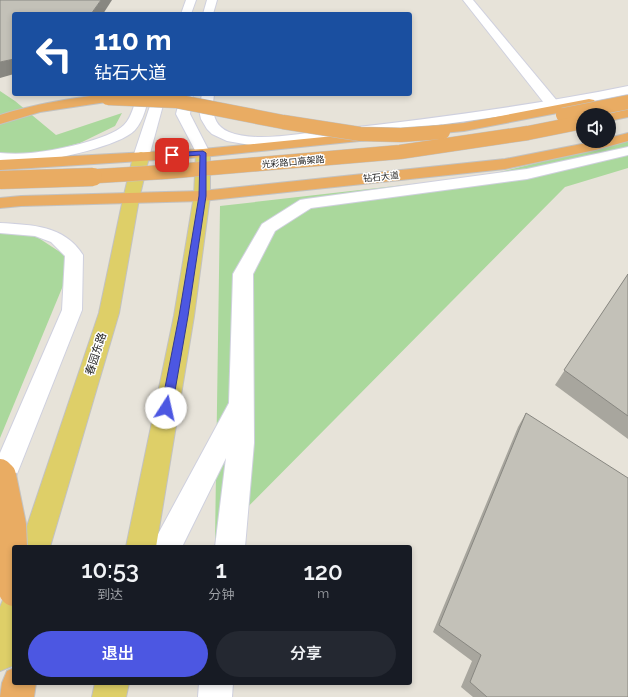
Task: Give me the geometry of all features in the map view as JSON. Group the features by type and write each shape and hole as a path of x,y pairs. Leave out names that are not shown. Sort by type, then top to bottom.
{"highway":[{"path":"0,164 203,153 464,127 527,116 628,95"},
{"path":"0,120 31,110 67,103 108,98 148,98 200,104 318,128 360,134 401,135 444,132 524,122 628,102"},
{"name":"光彩路口高架路","path":"0,180 90,177 165,172 400,152 528,133 576,123"},
{"path":"616,130 628,127"},
{"name":"光彩路口高架路","path":"0,191 85,189 260,177 408,163 542,144 576,137"},
{"name":"钻石大道","path":"0,203 21,201 202,196 505,164 595,146 628,137"},
{"path":"0,471 11,525 12,547"},
{"path":"17,697 19,685"}],"main road":[{"path":"141,545 184,316 202,196 203,153"},
{"name":"春园东路","path":"35,545 109,313 131,199 141,157"},
{"path":"0,654 12,617"},
{"path":"109,697 112,685"}],"street":[{"path":"187,12 191,0"},
{"path":"209,12 212,0"},
{"path":"468,0 552,105"},
{"path":"402,126 552,105 628,90"},
{"path":"0,158 37,157 76,148 116,136 129,128 136,117 143,96"},
{"path":"141,157 159,96"},
{"path":"187,96 183,114 203,153"},
{"path":"208,96 206,111 213,128 232,139 256,142 402,126 527,116"},
{"path":"230,545 241,443 243,274 268,228 306,204 527,174 628,151"},
{"path":"424,189 505,164"},
{"path":"0,228 37,231 57,238 74,255 72,310 0,484"},
{"path":"167,545 241,404"},
{"path":"215,697 216,685"}],"green space":[{"path":"0,91 15,101 56,135 122,113 115,126 80,143 39,154 0,154"},
{"path":"628,141 628,168 565,187 215,540 220,206 483,176 599,148 616,148 616,144"},
{"path":"0,232 34,235 66,256 67,276 0,438"}],"building":[{"path":"0,0 101,0 92,12 12,12 12,59 0,62"},
{"path":"628,274 628,416 564,370"},
{"path":"526,413 628,478 628,697 487,697 470,682 481,655 439,625"}],"route":[{"path":"166,408 184,316 202,196 203,153 172,155"}]}
